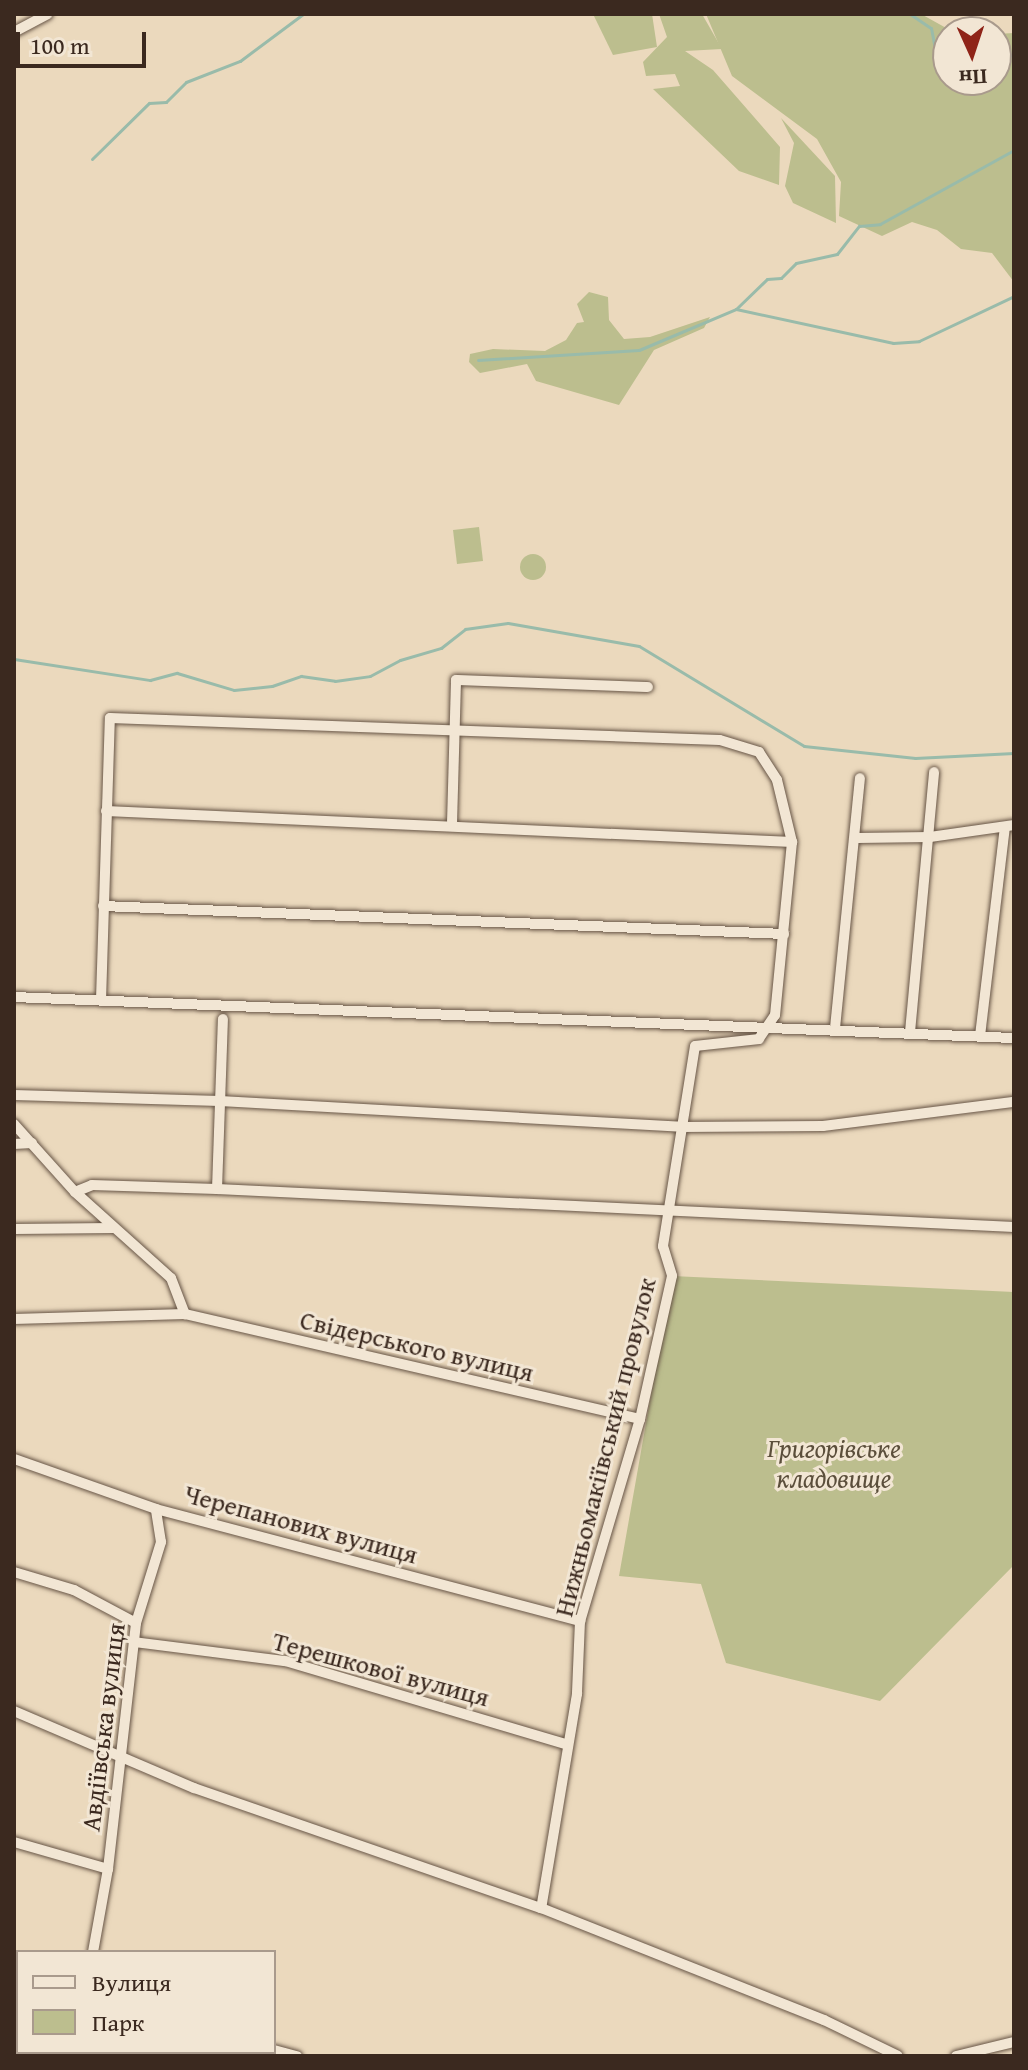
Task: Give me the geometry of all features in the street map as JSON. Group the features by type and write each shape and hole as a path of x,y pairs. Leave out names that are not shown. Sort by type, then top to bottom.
{"street":[{"path":"14,32 48,14"},
{"path":"452,824 454,685 463,678 648,687"},
{"path":"101,1000 110,718 452,729 745,745 759,752 777,780 792,842 775,1015 768,1030"},
{"path":"910,1032 934,772"},
{"path":"835,1028 857,838 860,778"},
{"path":"106,811 452,824 792,842"},
{"path":"857,838 930,837 1009,826 980,1036"},
{"path":"103,906 784,934"},
{"path":"14,997 768,1030 835,1028 1014,1038"},
{"path":"217,1189 223,1019"},
{"name":"Нижньомакіївський провулок","path":"541,1908 566,1744 577,1694 580,1621 640,1419 672,1276 663,1246 695,1046 759,1039 768,1030"},
{"path":"14,1095 220,1101 681,1127 823,1126 1014,1102"},
{"path":"14,1124 75,1192 171,1278 185,1314"},
{"path":"14,1144 32,1143"},
{"path":"75,1192 92,1185 217,1189 668,1207 1014,1227"},
{"path":"14,1229 113,1228"},
{"name":"Свiдерського вулиця","path":"14,1319 185,1314 640,1419"},
{"name":"Черепанових вулиця","path":"14,1459 156,1509 580,1621"},
{"name":"Авдіївська вулиця","path":"93,1950 108,1869 136,1623 161,1542 156,1509"},
{"path":"14,1572 74,1590 136,1623"},
{"name":"Терешкової вулиця","path":"134,1642 285,1661 566,1744"},
{"path":"14,1711 194,1788 541,1908 824,2020 873,2051 898,2056"},
{"path":"14,1842 108,1869"},
{"path":"956,2056 1014,2042"},
{"path":"276,2051 297,2056"}],"green space":[{"path":"593,14 652,14 657,47 613,55"},
{"path":"659,14 702,14 722,49 685,51 713,70 780,147 779,185 739,171 653,89 680,86 675,74 646,76 643,62 667,37"},
{"path":"706,14 921,14 932,20 932,96 1012,96 1014,33 1014,282 992,253 961,249 937,230 912,222 882,236 839,216 841,182 817,139 732,76"},
{"path":"781,118 835,176 836,223 793,203 785,186 794,143"},
{"path":"589,292 608,297 609,320 624,339 650,337 710,317 704,328 654,350 619,405 536,381 527,364 480,373 469,362 470,354 493,349 545,351 566,340 577,323 584,322 577,304"},
{"path":"479,527 483,561 457,564 453,530"},
{"path":"533,554 542,558 546,567 542,576 533,580 524,576 520,567 524,558"},
{"name":"Григорівське кладовище","path":"672,1276 1014,1292 1014,1565 880,1701 726,1663 701,1584 619,1576"}],"waterway":[{"path":"92,159 149,103 166,102 186,82 240,61 303,14"},
{"path":"910,14 931,28 932,33"},
{"path":"736,309 767,279 781,278 796,263 837,254 859,226 880,224 1014,150"},
{"path":"478,360 639,350 736,309 893,343 919,341 1014,296"},
{"path":"14,659 150,680 177,673 234,690 272,686 301,676 335,681 370,676 400,660 441,648 465,629 508,623 639,646 804,746 915,758 1014,753"}]}
